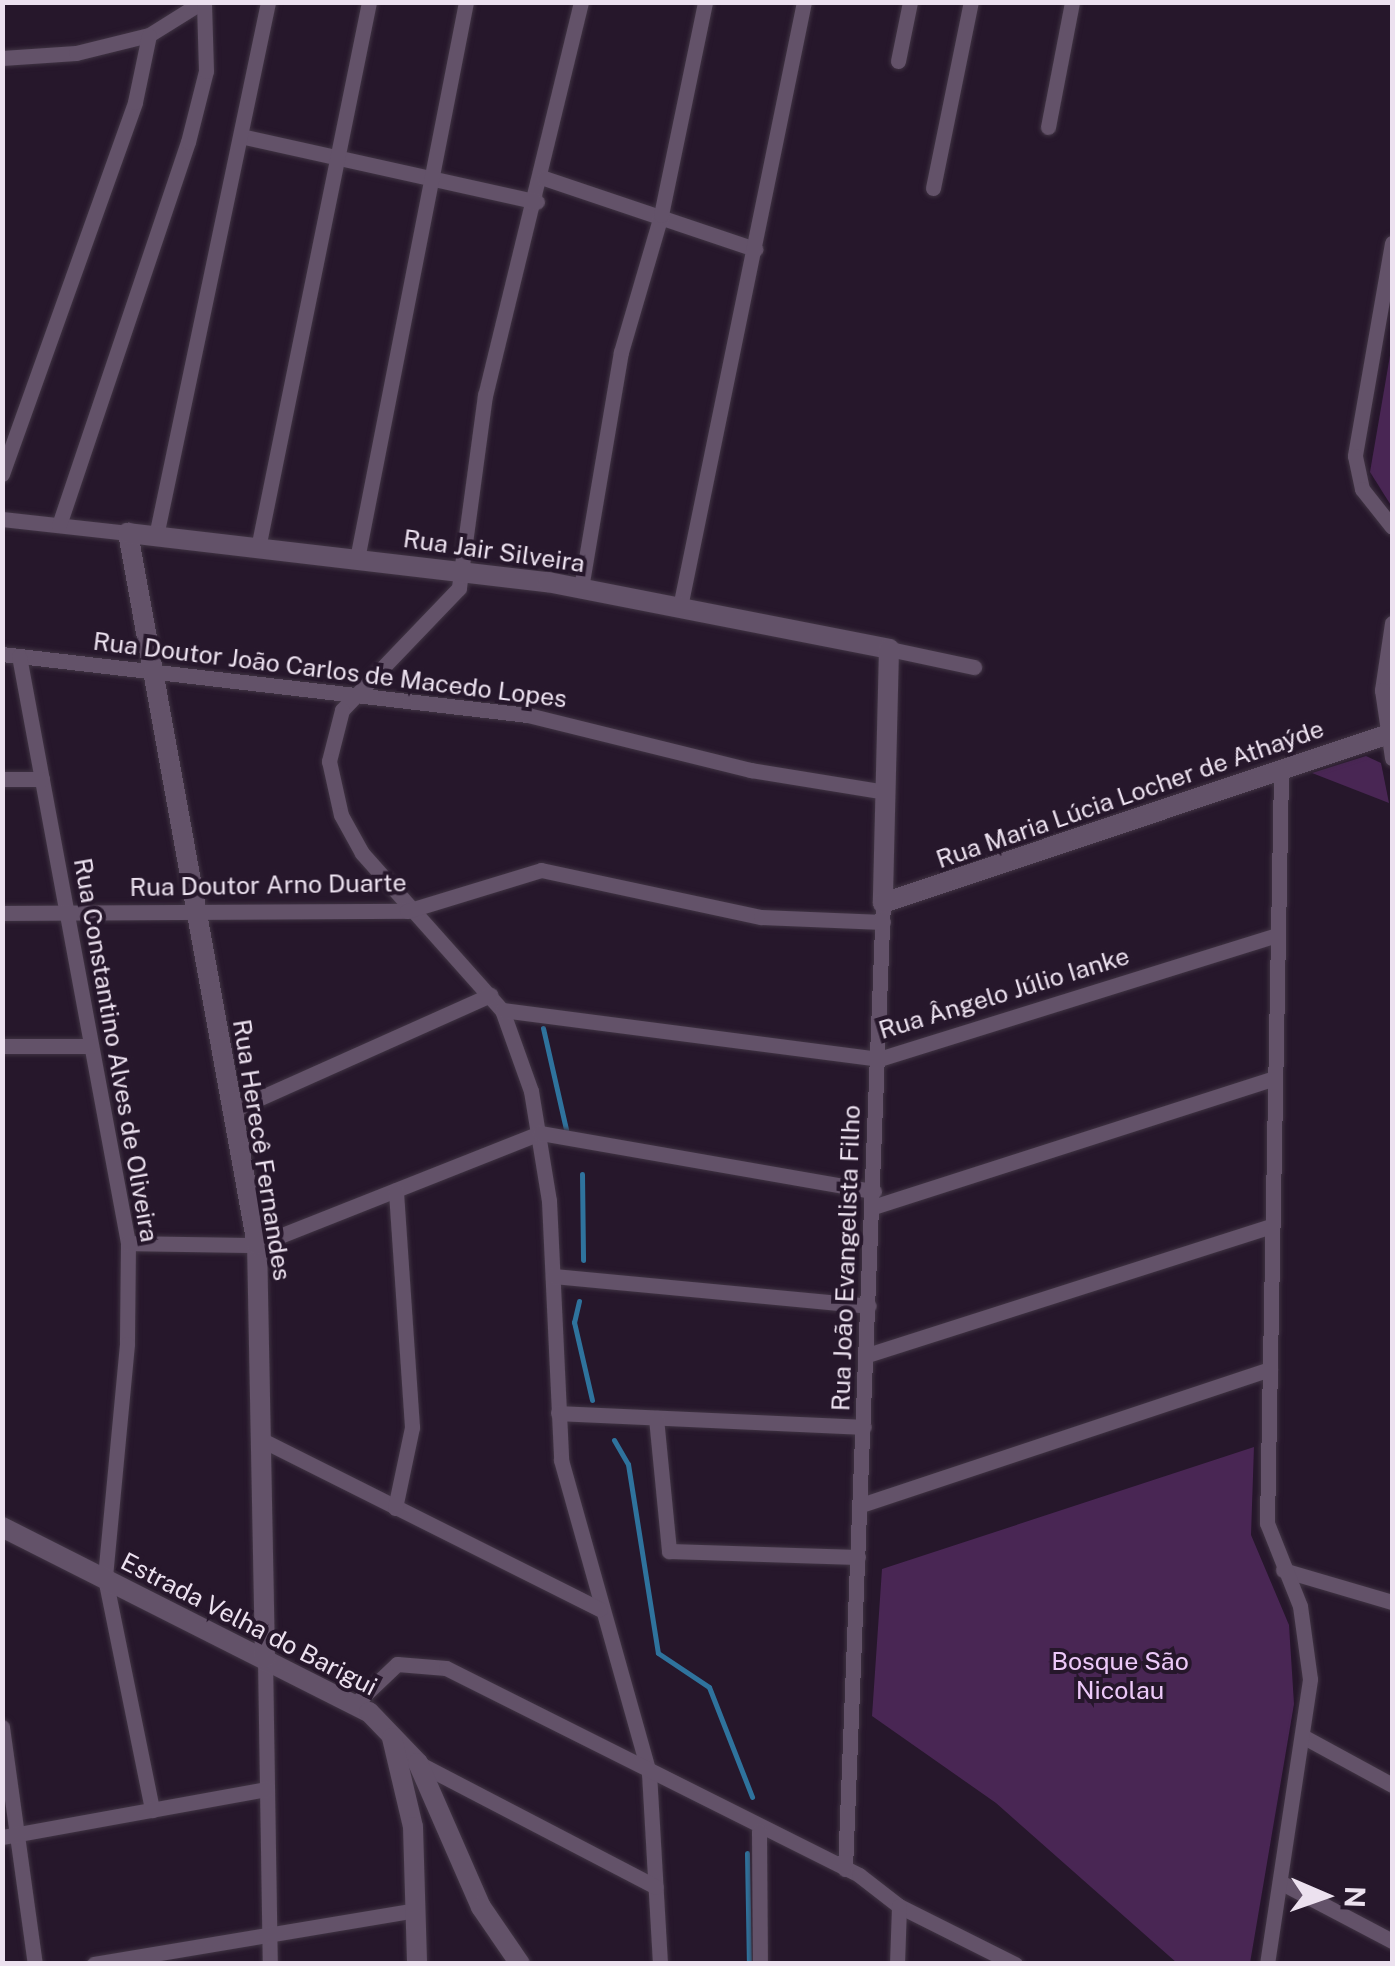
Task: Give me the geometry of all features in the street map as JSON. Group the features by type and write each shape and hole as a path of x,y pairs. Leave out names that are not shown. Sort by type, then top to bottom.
{"street":[{"path":"2,58 76,53 149,35 203,2 206,70 188,142 58,525"},
{"path":"156,536 245,137 268,2"},
{"path":"258,548 369,2"},
{"path":"357,559 387,377 433,180 466,2"},
{"path":"581,2 544,178 485,394 455,594 352,698 330,747 336,799 362,854 407,911 502,1010 540,1134 565,1482 649,1773 660,1964"},
{"path":"581,588 621,352 661,215 705,2"},
{"path":"680,607 804,2"},
{"path":"898,60 910,2"},
{"path":"933,188 971,2"},
{"path":"1048,127 1072,2"},
{"path":"2,474 135,102 149,35"},
{"path":"245,137 537,202"},
{"path":"544,178 755,249"},
{"path":"1392,243 1355,456 1362,488 1392,527"},
{"name":"Rua Jair Silveira","path":"2,518 581,588 974,666"},
{"name":"Rua Herecê Fernandes","path":"128,533 258,1245 270,1964"},
{"path":"1392,622 1382,690 1392,758"},
{"name":"Rua João Evangelista Filho","path":"846,1869 879,1059 889,650"},
{"name":"Rua Doutor João Carlos de Macedo Lopes","path":"11,655 352,698 528,715 751,770 886,792"},
{"name":"Rua Constantino Alves de Oliveira","path":"11,655 42,779 128,1243 125,1374 105,1578 152,1810"},
{"name":"Rua Maria Lúcia Locher de Athaýde","path":"883,913 1390,733"},
{"path":"1267,1964 1304,1737 1310,1650 1267,1534 1281,770"},
{"path":"2,779 42,779"},
{"name":"Rua Doutor Arno Duarte","path":"2,913 407,911 541,870 762,917 883,913"},
{"name":"Rua Ângelo Júlio Ianke","path":"502,1010 879,1059 1278,935"},
{"path":"233,1110 490,996"},
{"path":"2,1046 91,1046"},
{"path":"128,1243 258,1245 540,1134 873,1199 1275,1078"},
{"path":"395,1508 412,1427 396,1191"},
{"path":"867,1355 1272,1226"},
{"path":"553,1276 869,1306"},
{"path":"860,1504 1270,1370"},
{"path":"558,1413 864,1426"},
{"path":"656,1418 669,1550 858,1557"},
{"path":"262,1440 600,1609"},
{"name":"Estrada Velha do Barigui","path":"2,1527 355,1704 390,1732 418,1764 482,1908 520,1964"},
{"path":"1283,1570 1392,1602"},
{"path":"355,1704 398,1664 426,1662 759,1831 846,1869 899,1906 1015,1964"},
{"path":"2,1727 22,1834 35,1964"},
{"path":"390,1732 410,1802 417,1964"},
{"path":"1304,1737 1392,1784"},
{"path":"418,1764 656,1887"},
{"path":"2,1837 267,1788"},
{"path":"759,1831 760,1964"},
{"path":"1280,1882 1392,1941"},
{"path":"897,1964 899,1906"},
{"path":"94,1964 269,1931 416,1910"}],"green space":[{"path":"1392,344 1392,507 1370,472"},
{"path":"1366,756 1381,763 1389,803 1312,773"},
{"name":"Bosque São Nicolau","path":"1254,1447 1251,1535 1289,1625 1294,1704 1250,1963 1177,1963 996,1803 872,1716 882,1569"}],"waterway":[{"path":"543,1028 566,1129"},
{"path":"582,1174 583,1260"},
{"path":"579,1301 574,1322 592,1400"},
{"path":"614,1440 628,1464 658,1653 709,1687 752,1797"},
{"path":"747,1853 749,1964"}]}
